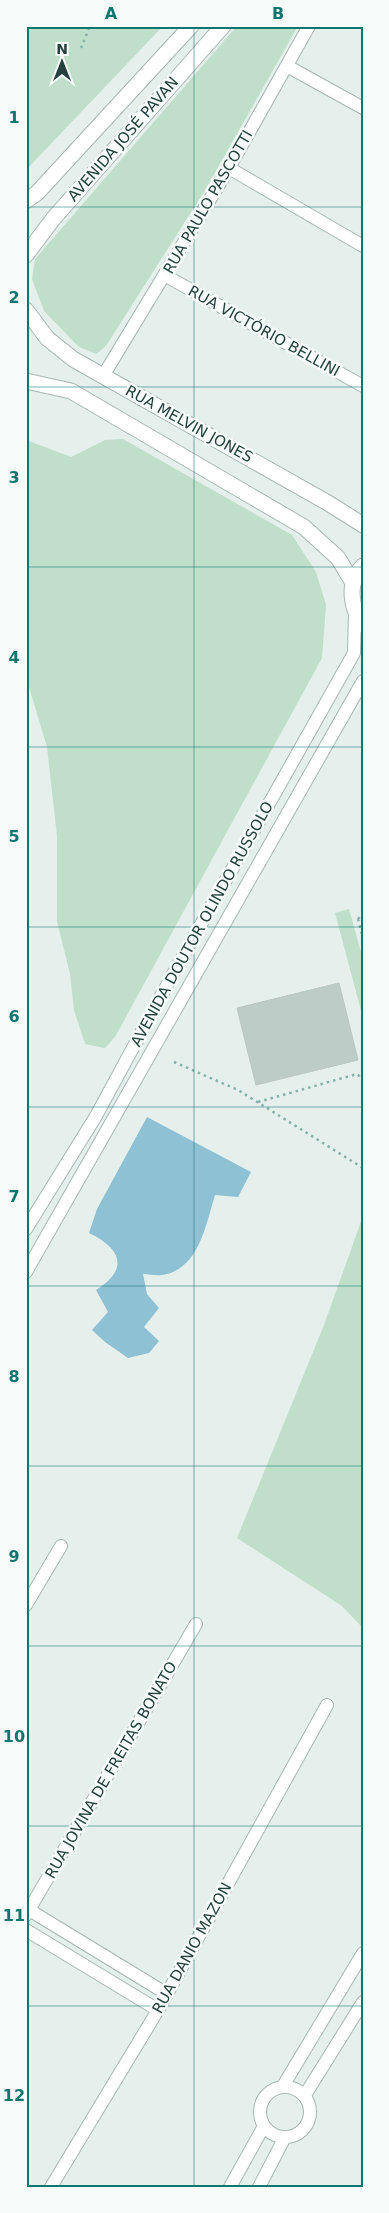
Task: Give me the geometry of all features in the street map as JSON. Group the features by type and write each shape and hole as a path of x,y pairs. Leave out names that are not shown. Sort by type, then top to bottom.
{"street":[{"name":"AVENIDA JOSÉ PAVAN","path":"26,201 37,192 90,136 191,26"},
{"name":"AVENIDA JOSÉ PAVAN","path":"26,255 53,219 223,26"},
{"name":"RUA PAULO PASCOTTI","path":"103,376 166,276 309,26"},
{"path":"287,66 363,108"},
{"path":"229,168 363,246"},
{"name":"RUA VICTÓRIO BELLINI","path":"166,276 363,386"},
{"name":"RUA MELVIN JONES","path":"26,310 47,338 73,359 328,503 363,525"},
{"name":"RUA MELVIN JONES","path":"26,382 71,391 304,527 338,558 353,583"},
{"path":"359,619 352,598 353,583 363,566"},
{"name":"AVENIDA DOUTOR OLINDO RUSSOLO","path":"26,1229 96,1116 173,974 354,653 359,619"},
{"name":"AVENIDA DOUTOR OLINDO RUSSOLO","path":"26,1272 363,681"},
{"path":"41,1204 59,1214"},
{"path":"26,1604 61,1546"},
{"name":"RUA JOVINA DE FREITAS BONATO","path":"27,1911 196,1624"},
{"name":"RUA DANIO MAZON","path":"51,2187 158,2010 327,1705"},
{"path":"27,1911 167,1994"},
{"path":"26,1930 158,2010"},
{"path":"283,2086 299,2090 305,2096 309,2103 310,2119 300,2132 285,2137 270,2132 264,2126 260,2118 262,2101 267,2094 283,2086 363,1953"},
{"path":"305,2096 363,2002"},
{"path":"230,2187 264,2126"},
{"path":"259,2187 285,2137"}],"path":[{"path":"81,48 90,26"},
{"path":"358,919 363,912"},
{"path":"358,919 363,918"},
{"path":"358,919 363,938"},
{"path":"174,1062 238,1090 363,1168"},
{"path":"258,1102 357,1074 363,1079"}],"green space":[{"path":"26,26 163,26 26,170"},
{"path":"237,26 298,26 207,187 106,346 96,354 79,347 44,311 32,279 35,259"},
{"path":"123,439 292,535 316,572 326,605 322,658 115,1037 105,1048 85,1044 74,1010 70,974 57,921 57,836 47,747 26,677 26,440 71,457 105,440"},
{"path":"349,909 363,959 363,1018 335,913"},
{"path":"363,1216 363,1628 342,1606 237,1538 324,1325"}],"water":[{"path":"147,1117 251,1172 238,1197 215,1195 199,1244 185,1264 175,1271 162,1275 143,1274 147,1294 159,1308 144,1327 159,1341 149,1353 128,1358 92,1330 108,1312 96,1290 107,1282 113,1274 117,1267 117,1260 109,1246 89,1233 97,1209"}],"building":[{"path":"339,983 358,1060 256,1085 237,1008"}]}
